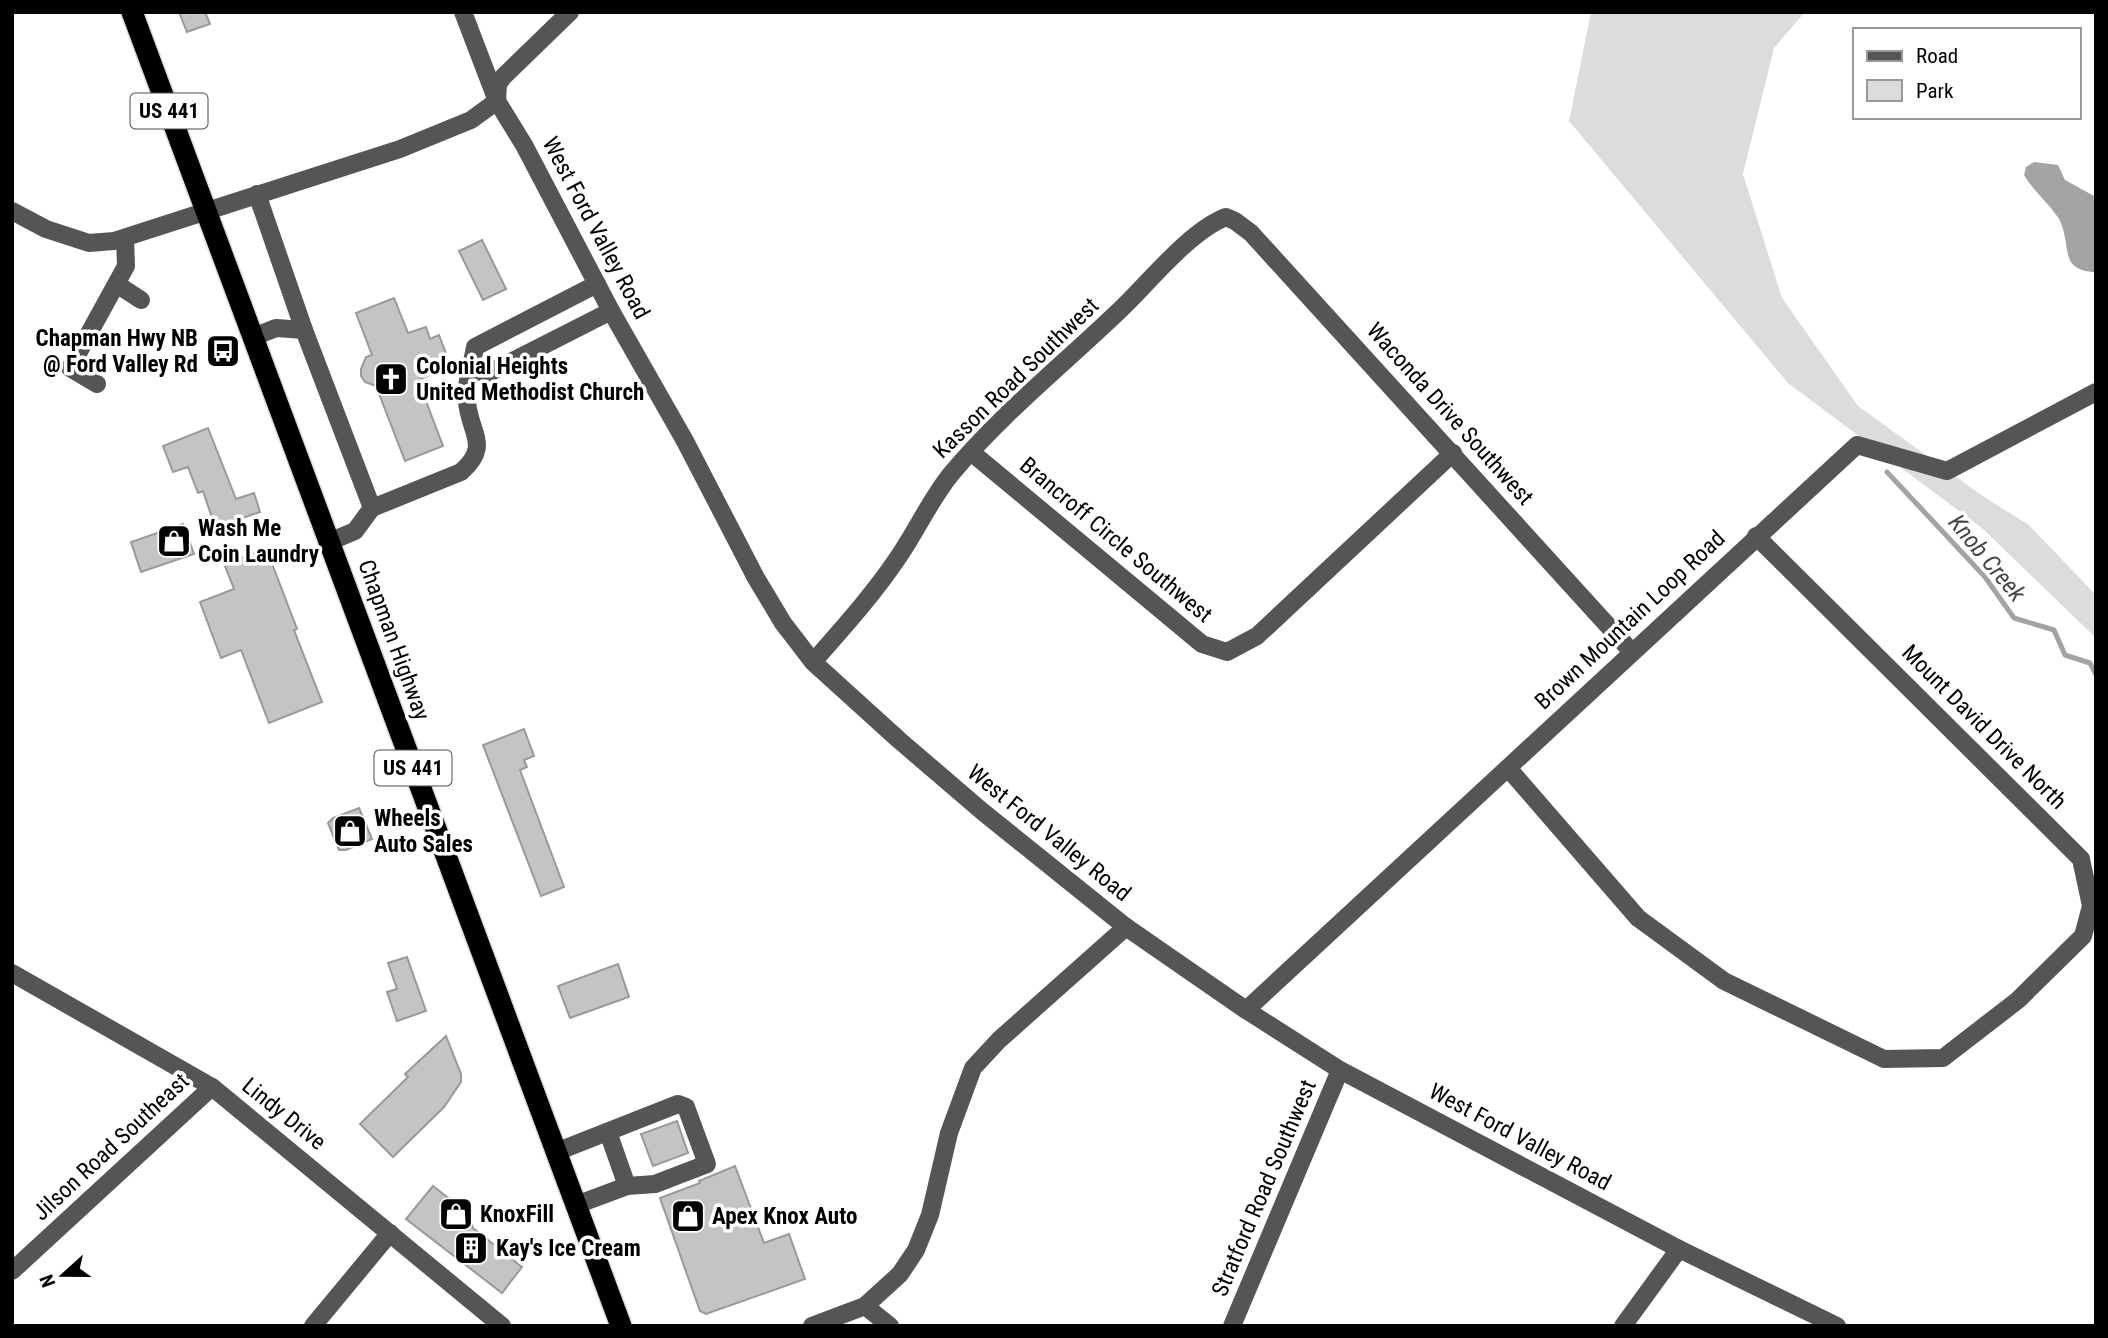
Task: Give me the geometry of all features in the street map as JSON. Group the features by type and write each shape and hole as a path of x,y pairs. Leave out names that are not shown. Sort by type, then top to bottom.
{"highway":[{"name":"Chapman Highway","path":"132,12 621,1326"}],"street":[{"name":"West Ford Valley Road","path":"463,12 497,102 547,187 756,578 783,623 813,662 983,812 1126,927 1246,1010 1340,1070 1679,1249 1837,1326"},
{"path":"12,211 46,229 89,243 125,238 412,145 471,120 497,102 498,84 503,77 570,12"},
{"path":"257,194 304,330 372,508"},
{"name":"Kasson Road Southwest","path":"813,662 876,589 950,475 985,436 1194,237 1212,223 1226,217"},
{"name":"Waconda Drive Southwest","path":"1226,217 1251,233 1631,651"},
{"path":"97,384 70,368 118,285 126,266 125,238"},
{"path":"329,542 355,531 372,508 461,472 471,463 477,453 467,403 467,384 475,347 597,284"},
{"path":"118,285 141,300"},
{"path":"471,369 487,374 611,311"},
{"path":"253,337 276,328 304,330"},
{"name":"Brown Mountain Loop Road","path":"1246,1010 1631,651 1857,445 1947,471 2096,393"},
{"name":"Brancroff Circle Southwest","path":"971,452 1202,643 1227,652 1256,636 1453,453"},
{"name":"Mount David Drive North","path":"1508,768 1638,918 1724,981 1884,1059 1943,1058 2018,1000 2083,936 2091,906 2081,859 1756,536"},
{"path":"812,1326 865,1306 900,1274 916,1250 930,1215 949,1133 973,1068 999,1040 1126,927"},
{"name":"Lindy Drive","path":"12,973 212,1087 502,1326"},
{"name":"Stratford Road Southwest","path":"1232,1326 1340,1070"},
{"name":"Jilson Road Southeast","path":"12,1271 212,1087"},
{"path":"556,1152 678,1104 686,1107 707,1164 655,1184 627,1186 576,1205"},
{"path":"608,1132 627,1186"},
{"path":"313,1326 390,1233"},
{"path":"1623,1326 1679,1249"},
{"path":"865,1306 890,1326"}],"green space":[{"path":"1591,12 1805,12 1774,48 1743,174 1782,298 1858,406 1984,497 2029,525 2096,595 2096,638 1983,529 1788,383 1569,121"}],"shaded area":[{"path":"2034,162 2058,165 2065,180 2096,197 2096,272 2082,270 2071,262 2059,219 2024,175 2026,167"}],"building":[{"path":"179,12 205,12 210,24 187,32"},
{"path":"482,240 506,289 483,300 459,251"},
{"name":"Colonial Heights United Methodist Church","path":"394,298 408,333 426,327 430,339 439,335 447,356 437,360 441,370 418,380 443,446 405,461 376,386 365,382 361,376 366,357 372,355 356,313"},
{"path":"208,428 236,499 254,493 260,512 215,527 203,491 198,493 188,467 173,472 163,446"},
{"path":"183,524 194,554 141,572 131,542"},
{"path":"266,548 322,702 269,723 241,650 221,658 200,602 234,589 223,561 237,556 239,559"},
{"path":"524,729 534,756 524,760 527,767 520,770 564,887 541,896 483,745"},
{"name":"Wheels Auto Sales","path":"359,808 372,839 346,850 339,850 328,823 333,818"},
{"path":"407,957 426,1011 397,1021 387,992 397,989 388,963"},
{"path":"618,964 629,997 570,1018 558,986"},
{"path":"446,1036 461,1074 461,1082 444,1107 393,1157 360,1124 408,1077 405,1074"},
{"path":"677,1121 688,1153 653,1166 641,1134"},
{"path":"735,1166 764,1243 789,1234 805,1279 706,1314 700,1311 660,1198"},
{"name":"Kay's Ice Cream","path":"433,1186 466,1212 473,1228 522,1267 502,1293 406,1219"}],"waterway":[{"name":"Knob Creek","path":"1887,472 1985,577 2014,618 2054,630 2065,655 2090,663 2096,675"}],"place":[{"name":"Chapman Hwy NB @ Ford Valley Rd","path":"223,351"},
{"name":"Colonial Heights United Methodist Church","path":"391,379"},
{"name":"Wash Me Coin Laundry","path":"174,541"},
{"name":"Wheels Auto Sales","path":"350,831"},
{"name":"KnoxFill","path":"456,1214"},
{"name":"Apex Knox Auto","path":"688,1216"},
{"name":"Kay's Ice Cream","path":"471,1248"}]}
